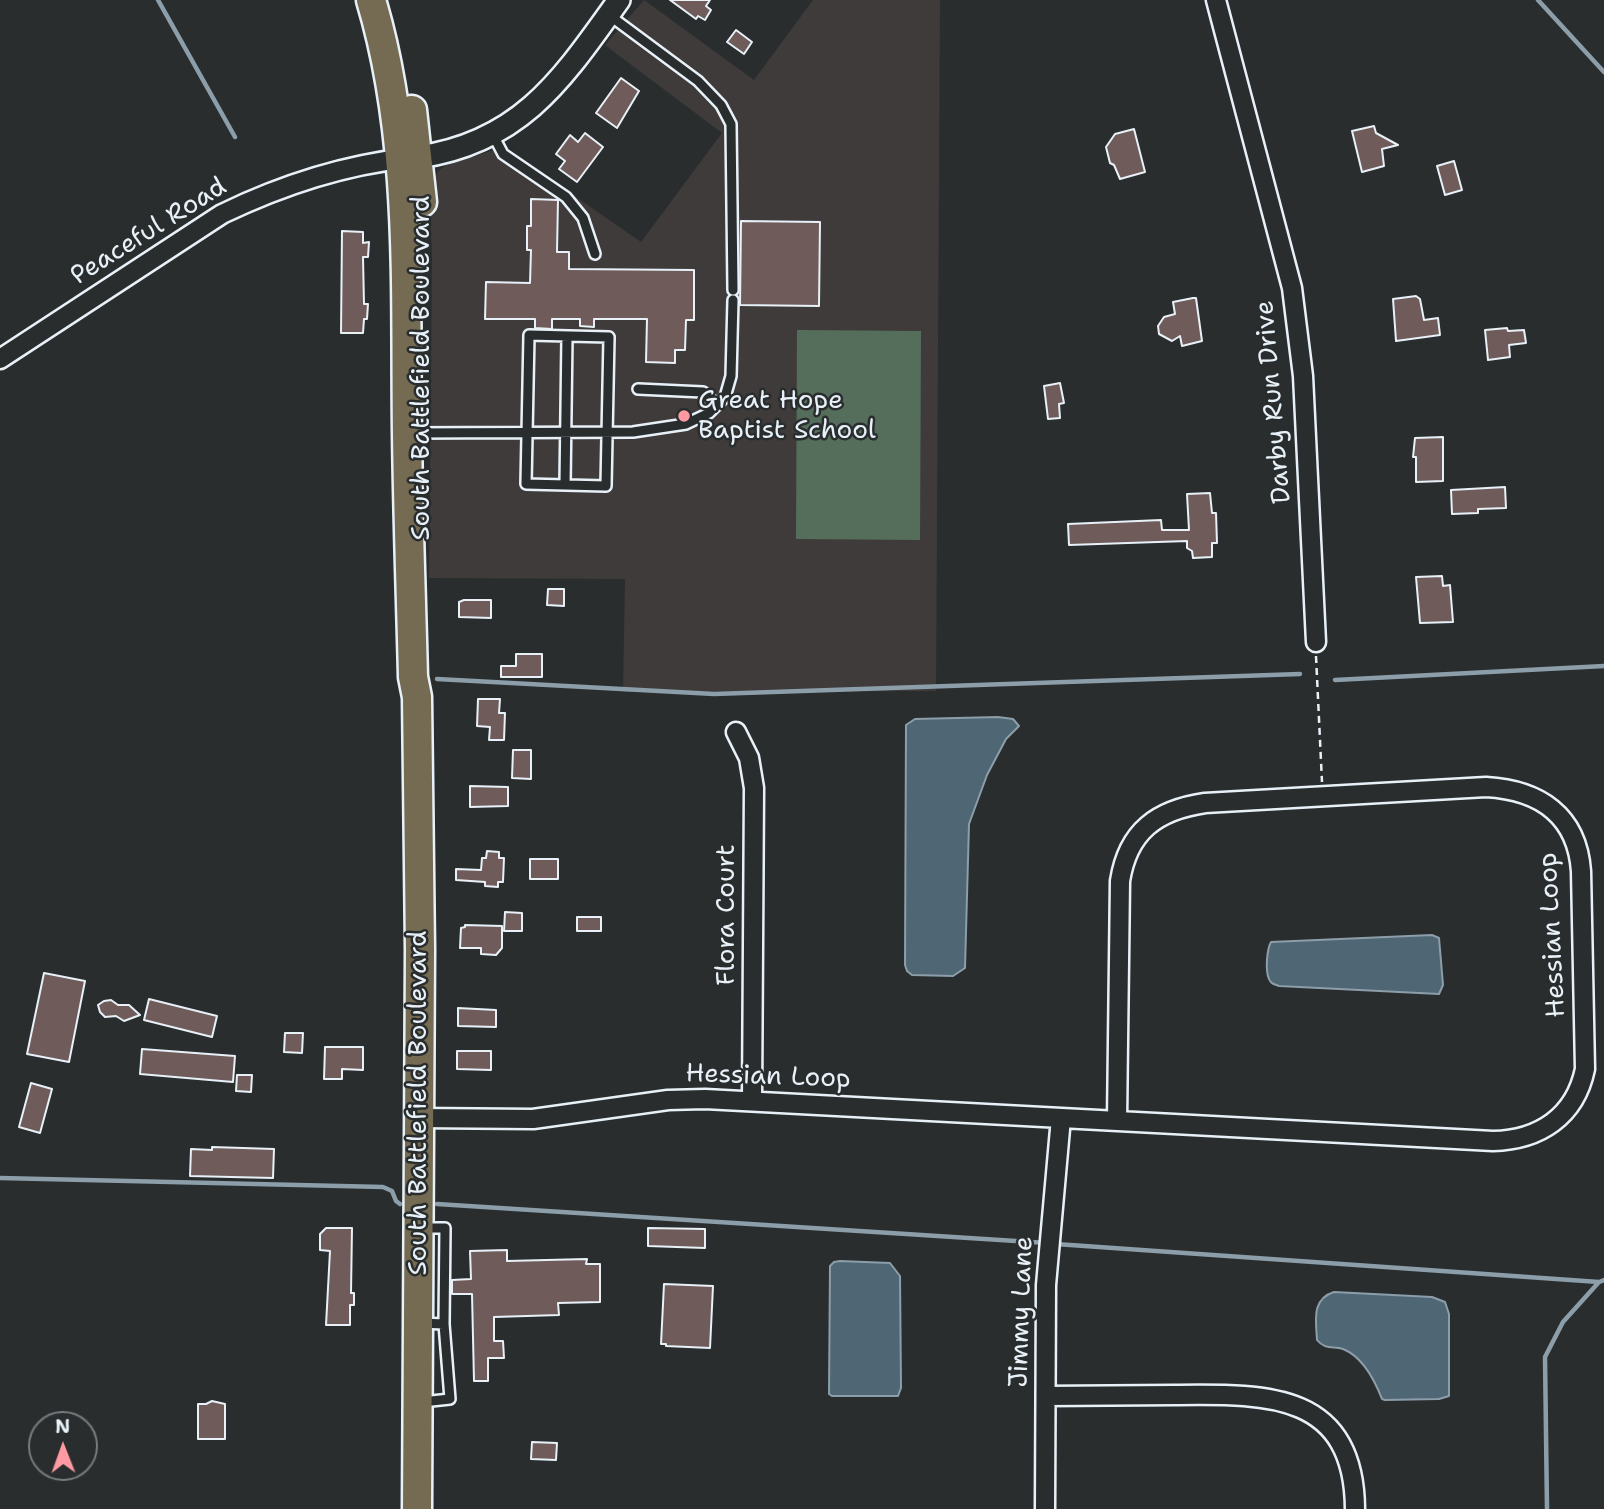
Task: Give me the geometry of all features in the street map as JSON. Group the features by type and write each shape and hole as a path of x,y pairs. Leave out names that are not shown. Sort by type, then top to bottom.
{"main road":[{"name":"South Battlefield Boulevard","path":"371,0 409,158"},
{"name":"South Battlefield Boulevard","path":"388,0 406,69 409,158 427,324 416,433 425,676 417,697 420,937 418,1228 431,1323 418,1402 417,1509"}],"street":[{"name":"Darby Run Drive","path":"1216,0 1294,299 1303,376 1315,642"},
{"path":"409,158 444,153 493,135 543,98 567,72 614,7"},
{"name":"Peaceful Road","path":"0,359 222,214 328,174 409,158"},
{"name":"Flora Court","path":"736,732 752,767 754,788 752,1101"},
{"name":"Hessian Loop","path":"418,1118 533,1119 686,1099 752,1101 1117,1121 1507,1140 1521,1138 1544,1129 1561,1116 1581,1084 1586,1062 1581,871 1577,844 1569,829 1558,814 1534,797 1506,788 1486,787 1188,806 1150,823 1134,841 1122,867 1120,881 1117,1121"},
{"name":"Jimmy Lane","path":"1045,1509 1048,1255 1061,1118"},
{"path":"1046,1396 1229,1394 1261,1396 1289,1403 1312,1414 1329,1427 1342,1443 1351,1463 1355,1509"}],"lane":[{"path":"416,433 655,430 686,424 709,413 725,397 731,376 733,295 731,124 721,105 698,80 614,7"},
{"path":"493,135 503,154 566,197 583,218 595,254"},
{"path":"529,335 568,336 609,337 606,486 526,484 529,335"},
{"path":"565,485 568,336"},
{"path":"638,389 703,391 717,405"}],"path":[{"path":"1315,642 1323,797"}],"shaded area":[{"name":"Great Hope Baptist School","path":"644,0 754,80 813,0 940,0 936,691 623,692 625,579 429,578 432,255 429,191 438,171 446,165 504,147 641,242 722,133 605,45"}],"green space":[{"path":"797,330 921,331 920,540 796,539"}],"water":[{"path":"915,719 1013,719 1019,726 1006,739 987,775 969,824 965,968 953,976 912,975 905,965 906,725"},
{"path":"1432,935 1439,938 1443,985 1439,994 1279,986 1271,982 1268,975 1268,949 1271,942"},
{"path":"840,1261 890,1263 900,1276 901,1388 898,1396 829,1394 830,1266"},
{"path":"1334,1292 1432,1297 1445,1302 1449,1314 1449,1396 1439,1399 1382,1399 1372,1377 1357,1358 1343,1349 1320,1343 1317,1340 1316,1312 1322,1300"}],"building":[{"path":"670,0 710,0 706,6 711,10 705,20 698,16 696,19"},
{"path":"736,30 752,42 744,54 727,42"},
{"path":"621,78 639,91 617,128 596,113"},
{"path":"1374,126 1376,133 1398,145 1382,149 1384,166 1362,172 1352,131"},
{"path":"1134,129 1145,172 1120,179 1114,165 1110,163 1106,147 1115,134"},
{"path":"585,133 603,147 577,182 559,169 565,161 556,154 570,135 578,142"},
{"path":"1454,161 1462,190 1445,195 1437,166"},
{"path":"531,199 558,200 557,252 569,252 569,269 694,270 694,320 686,320 685,350 675,350 675,363 646,362 647,319 594,319 594,327 580,326 580,319 552,319 552,329 535,328 535,319 485,319 486,282 530,283 531,250 527,250 527,226 531,226"},
{"path":"741,221 820,222 819,306 740,305"},
{"path":"342,231 363,232 363,243 369,242 368,257 363,257 364,304 368,304 363,333 341,333"},
{"path":"1416,296 1420,299 1424,320 1438,318 1440,335 1396,341 1393,299"},
{"path":"1196,298 1202,341 1182,346 1180,336 1172,341 1159,334 1158,326 1164,317 1175,314 1173,302"},
{"path":"1507,328 1508,331 1524,330 1526,343 1509,345 1510,357 1488,360 1485,330"},
{"path":"1060,383 1064,403 1059,404 1060,418 1048,419 1044,386"},
{"path":"1443,437 1443,481 1416,482 1416,457 1413,457 1415,438"},
{"path":"1505,487 1506,508 1452,514 1451,490"},
{"path":"1210,493 1212,513 1216,513 1217,543 1212,543 1212,557 1193,558 1192,551 1187,548 1187,541 1069,545 1068,524 1161,520 1162,530 1189,530 1187,494"},
{"path":"1442,576 1443,586 1450,585 1453,622 1420,623 1416,577"},
{"path":"548,589 564,589 564,606 547,605"},
{"path":"491,600 491,618 459,617 459,602"},
{"path":"516,654 542,654 542,677 501,677 501,666 516,666"},
{"path":"478,699 500,699 499,713 505,713 504,740 489,740 490,727 477,726"},
{"path":"513,750 531,750 531,779 512,778"},
{"path":"470,786 508,787 508,806 470,807"},
{"path":"487,851 499,852 499,858 504,858 503,882 498,882 498,887 485,886 485,882 456,880 456,869 481,870 482,858 486,858"},
{"path":"530,859 558,859 558,879 530,879"},
{"path":"505,912 522,913 522,931 504,931"},
{"path":"577,917 601,917 601,931 577,931"},
{"path":"465,925 502,926 502,948 496,955 481,954 481,948 460,948 461,928"},
{"path":"44,973 85,981 69,1062 27,1054"},
{"path":"149,999 217,1016 212,1037 144,1020"},
{"path":"111,1000 118,1005 129,1005 140,1015 124,1021 116,1016 105,1017 98,1005"},
{"path":"458,1008 496,1010 496,1027 458,1026"},
{"path":"285,1033 303,1033 302,1053 284,1052"},
{"path":"325,1047 363,1047 363,1070 342,1069 342,1079 324,1079"},
{"path":"142,1049 235,1056 233,1082 140,1074"},
{"path":"457,1051 491,1051 491,1070 457,1069"},
{"path":"237,1075 252,1075 251,1092 236,1091"},
{"path":"31,1083 52,1089 40,1133 19,1127"},
{"path":"212,1147 274,1149 273,1178 190,1176 191,1149 212,1150"},
{"path":"326,1228 352,1228 351,1293 354,1293 354,1305 350,1305 350,1325 326,1325 330,1251 320,1250 320,1234"},
{"path":"648,1228 705,1229 705,1248 648,1246"},
{"path":"507,1250 507,1261 587,1259 586,1264 600,1264 600,1302 558,1303 559,1315 494,1317 494,1341 503,1341 504,1358 488,1358 488,1381 474,1381 472,1294 452,1294 452,1280 471,1279 470,1251"},
{"path":"664,1284 713,1286 710,1348 661,1344"},
{"path":"212,1401 225,1404 225,1439 198,1439 198,1404"},
{"path":"532,1442 557,1443 556,1460 531,1459"}],"waterway":[{"path":"158,0 235,137"},
{"path":"1538,0 1604,72"},
{"path":"1335,680 1604,666"},
{"path":"437,679 714,694 1300,674"},
{"path":"0,1178 383,1187 392,1191 400,1204"},
{"path":"437,1204 1047,1243"},
{"path":"1056,1244 1599,1282"},
{"path":"1547,1509 1545,1357 1563,1322 1599,1282 1604,1280"}],"place":[{"name":"Great Hope Baptist School","path":"684,416"}]}
